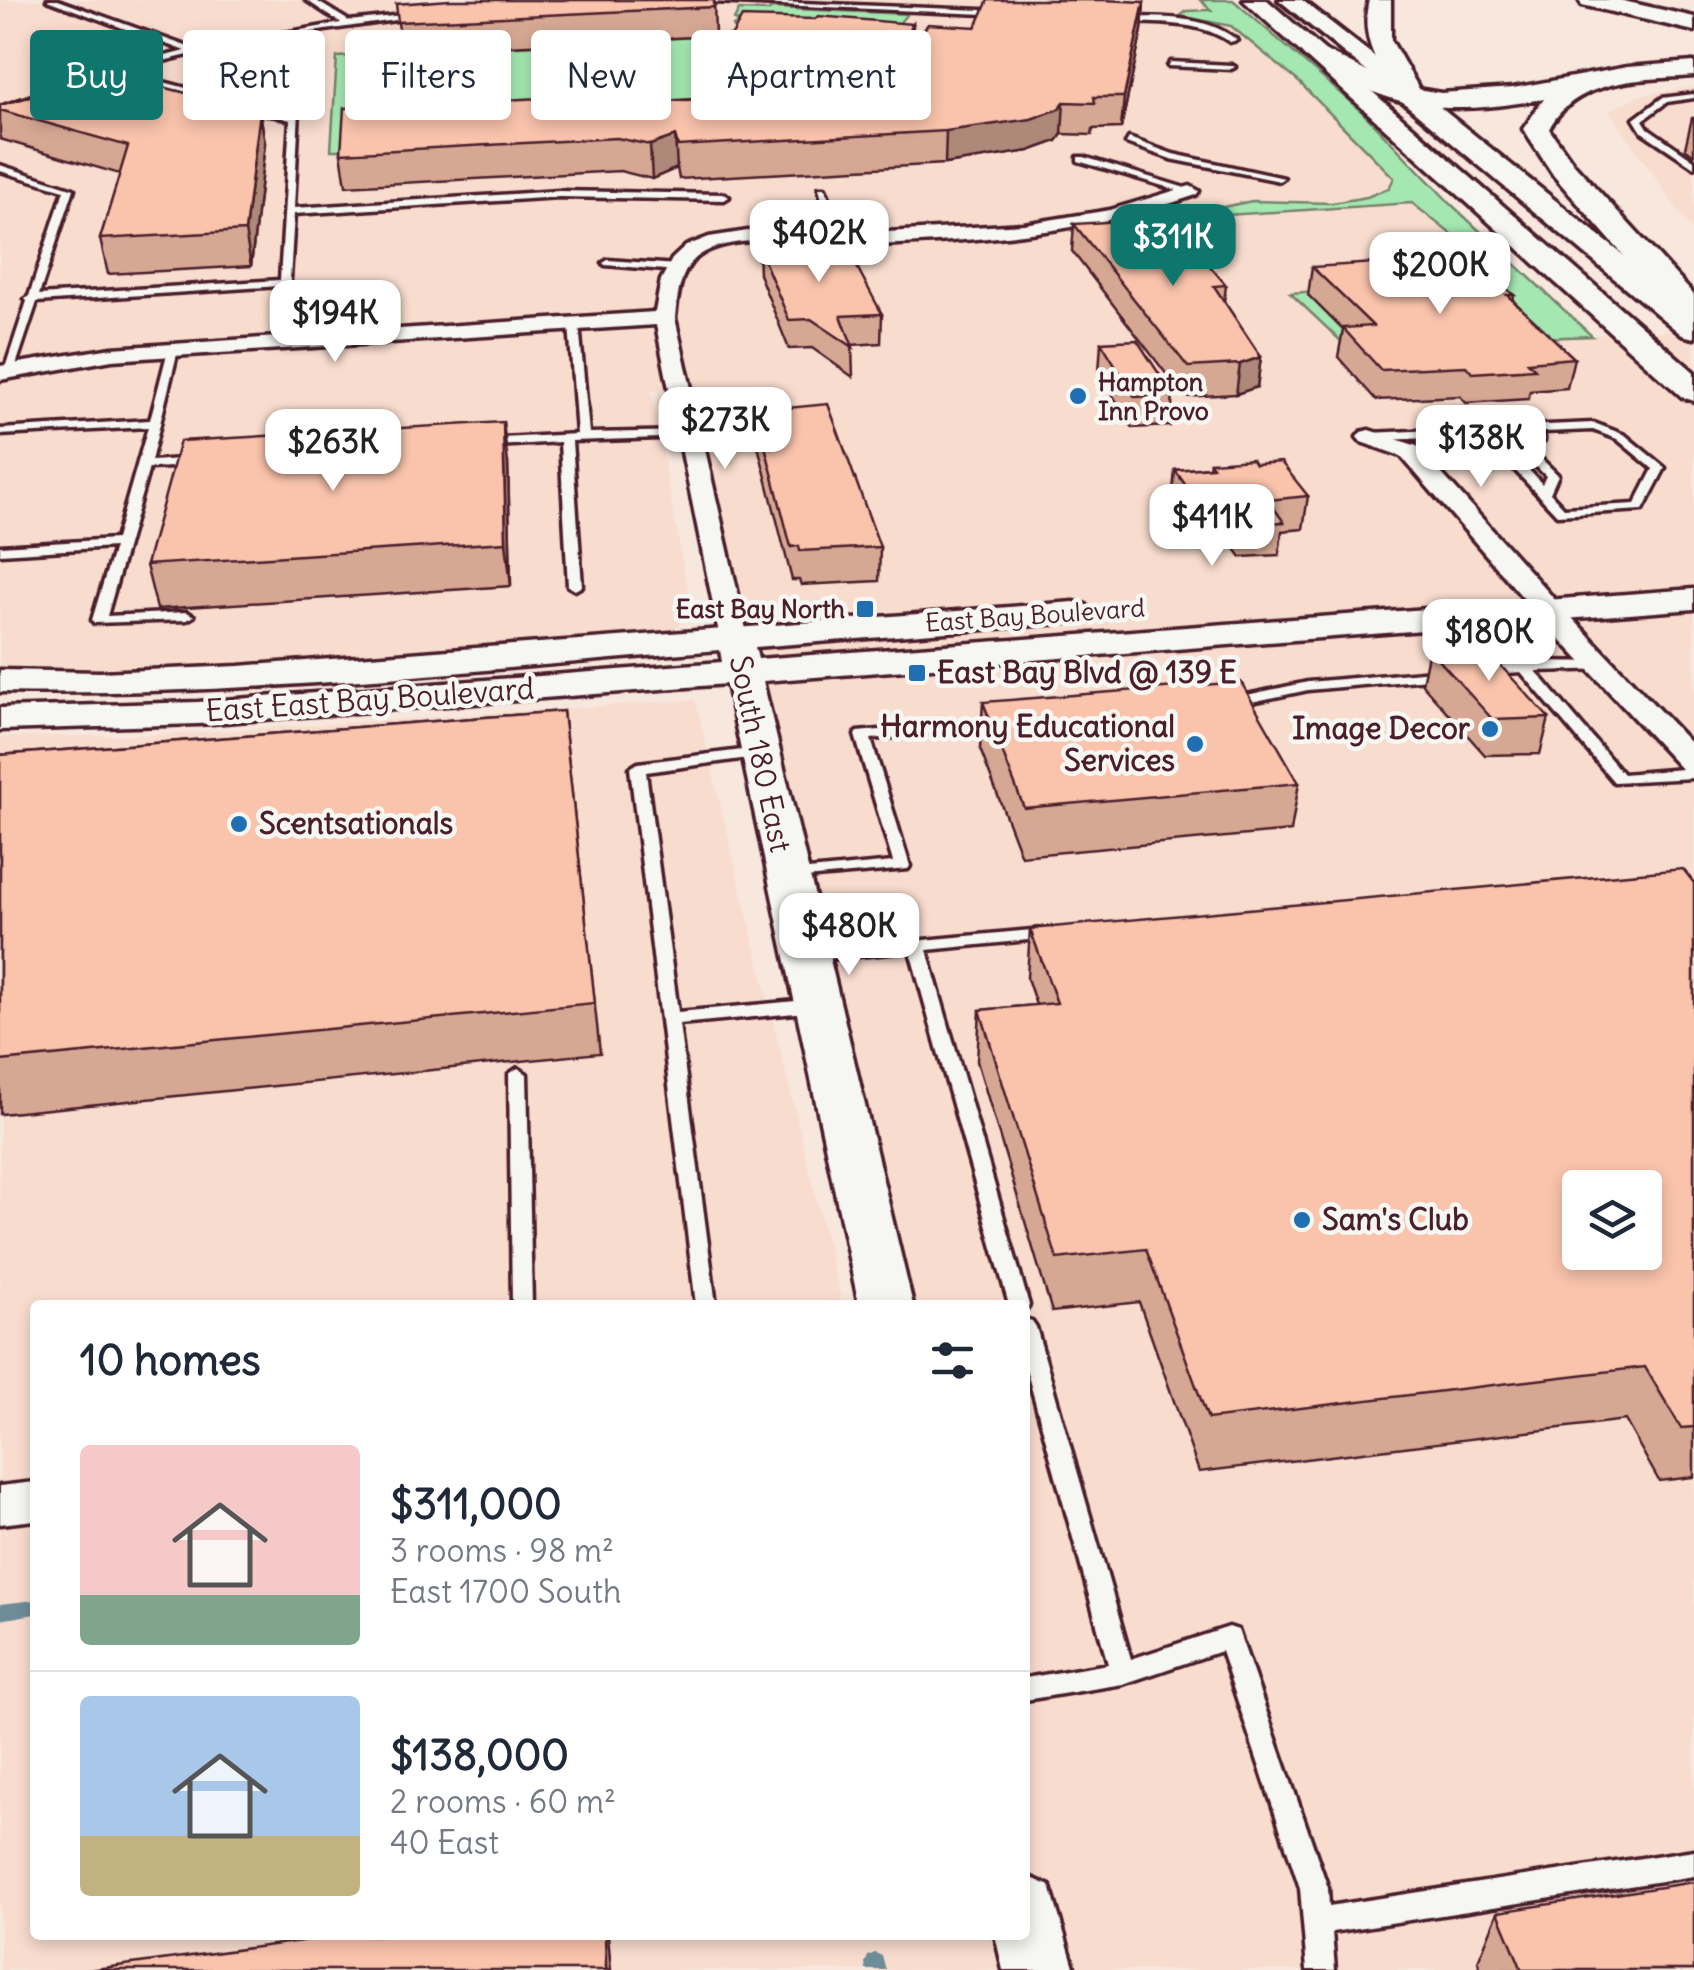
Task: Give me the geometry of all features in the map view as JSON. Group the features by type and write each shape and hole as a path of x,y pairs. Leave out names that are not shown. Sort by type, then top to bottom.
{"highway":[{"path":"1254,0 1694,390"},
{"path":"1380,0 1377,32 1382,53 1412,97 1694,328"},
{"path":"1590,0 1694,24"},
{"path":"1655,0 1694,8"},
{"path":"1312,52 1375,86 1412,97 1497,97 1694,68"},
{"path":"1593,82 1558,100 1540,116 1536,129 1564,170 1694,315"}],"main road":[{"path":"1289,0 1412,97"}],"street":[{"path":"4,372 112,354 665,318 670,279 677,268 690,252 718,241 854,240 1088,220 1158,204 1190,191"},
{"name":"South 180 East","path":"665,318 758,753 885,1300"},
{"path":"1369,437 1409,451 1547,608 1606,666 1694,769"},
{"path":"1484,582 1694,568"},
{"name":"East Bay Boulevard","path":"737,654 1694,599"},
{"name":"East Bay Boulevard","path":"737,654 1108,610"},
{"name":"East East Bay Boulevard","path":"0,681 100,683 737,654"},
{"name":"East East Bay Boulevard","path":"0,719 198,713 737,654"},
{"path":"0,1504 30,1501"},
{"path":"1030,1931 1039,1970"}],"lane":[{"path":"51,0 183,47"},
{"path":"310,0 348,24"},
{"path":"951,10 956,0"},
{"path":"682,1 1015,14"},
{"path":"916,25 922,9"},
{"path":"966,27 975,12"},
{"path":"305,30 422,14"},
{"path":"1114,19 1200,24 1222,30 1233,40"},
{"path":"1171,64 1231,66"},
{"path":"1694,96 1665,100 1638,119 1645,130 1694,164"},
{"path":"0,110 30,98"},
{"path":"282,343 294,120"},
{"path":"1129,142 1171,156 1280,178"},
{"path":"1081,159 1190,191"},
{"path":"0,168 70,189 4,372"},
{"path":"822,190 829,208 854,240"},
{"path":"290,210 560,194 724,197"},
{"path":"608,263 677,268"},
{"path":"30,299 286,283"},
{"path":"574,324 583,437"},
{"path":"172,350 99,620 187,616"},
{"path":"0,432 154,423"},
{"path":"1369,437 1594,426 1610,434"},
{"path":"1486,432 1544,494 1562,512 1639,507 1659,468 1621,436 1522,440 1520,445 1552,475 1544,494"},
{"path":"469,443 690,434"},
{"path":"566,438 575,586"},
{"path":"144,465 220,460"},
{"path":"0,550 122,544"},
{"path":"1213,706 1308,686 1525,667 1606,666"},
{"path":"1525,667 1619,779 1694,769"},
{"path":"787,877 902,866 862,735 1023,722"},
{"path":"705,1300 638,768 758,753"},
{"path":"804,956 1066,932"},
{"path":"918,945 1018,1300"},
{"path":"669,1018 817,1005"},
{"path":"518,1074 522,1300"},
{"path":"1030,1345 1123,1673"},
{"path":"1030,1688 1123,1673 1228,1638 1314,1888 1321,1970"},
{"path":"1317,1921 1694,1863"}],"shaded area":[{"path":"0,0 1233,0 1362,112 1452,205 1592,335 1694,330 1694,1970 1038,1970 1030,1936 1030,1300 884,1300 680,389 651,391 688,593 684,620 671,633 127,679 0,675"},
{"path":"1694,87 1694,233 1609,111 1638,96"},
{"path":"695,700 841,1300 30,1300 30,1940 995,1940 1002,1970 0,1970 0,737 160,735"}],"green space":[{"path":"1200,0 1233,0 1362,112 1452,205 1592,336 1345,345 1290,293 1505,277 1412,203 1196,217 1199,222 1171,217 1173,210 1214,209 1252,201 1332,203 1367,197 1389,188 1394,178 1299,82 1231,26 1180,16 1187,11 1211,10"},
{"path":"772,8 907,14 893,30 735,30 733,26 740,22 734,20 739,10"},
{"path":"691,37 691,108 671,110 671,38"},
{"path":"531,45 531,120 559,120 345,139 341,150 331,150 337,57 345,57 345,120 511,120 511,46"}],"building":[{"path":"450,0 714,0 714,7 398,22 396,4"},
{"path":"988,0 1144,2 1124,97 1094,97 1095,103 1064,102 1059,109 1031,119 946,131 678,146 675,136 650,145 617,138 341,153 344,108 345,120 511,120 511,100 531,99 531,120 671,120 671,101 691,100 691,120 931,120 931,30 924,30 928,24 976,27"},
{"path":"818,16 913,24 909,30 735,30 742,17"},
{"path":"163,87 183,92 183,120 259,120 245,231 100,239 128,146 36,120 163,120"},
{"path":"30,97 30,118 0,110 0,105"},
{"path":"1169,218 1226,285 1214,286 1261,357 1240,364 1188,367 1074,224"},
{"path":"816,243 819,252 848,250 882,314 841,316 853,347 811,319 789,320 758,246"},
{"path":"1469,257 1514,295 1507,295 1574,358 1528,362 1535,369 1472,373 1466,366 1381,370 1343,328 1373,326 1312,267"},
{"path":"1137,340 1173,395 1135,397 1101,342"},
{"path":"828,404 880,547 800,551 799,546 791,547 756,411"},
{"path":"503,422 506,542 146,565 180,441"},
{"path":"1252,459 1255,464 1281,462 1308,496 1268,500 1284,522 1245,524 1230,503 1197,502 1175,470 1213,467 1210,462"},
{"path":"1469,646 1488,652 1549,718 1493,720 1429,649"},
{"path":"1241,682 1299,783 1024,808 983,702"},
{"path":"563,711 595,1003 0,1061 0,755"},
{"name":"Sam's Club","path":"1683,869 1694,883 1694,1427 1681,1428 1645,1367 1208,1419 1146,1249 1057,1259 980,1010 1057,1003 1030,929"},
{"path":"1694,1882 1694,1970 1522,1970 1498,1912"},
{"path":"308,1940 605,1940 606,1970 88,1970"}],"waterway":[{"path":"0,1612 30,1608"},
{"path":"875,1963 876,1970"}],"place":[{"name":"Hampton Inn Provo","path":"1078,396"},
{"name":"East Bay North","path":"865,609"},
{"name":"East Bay Blvd @ 139 E","path":"917,673"},
{"name":"Image Decor","path":"1490,729"},
{"name":"Harmony Educational Services","path":"1195,744"},
{"name":"Scentsationals","path":"239,824"},
{"name":"Sam's Club","path":"1302,1220"}]}
